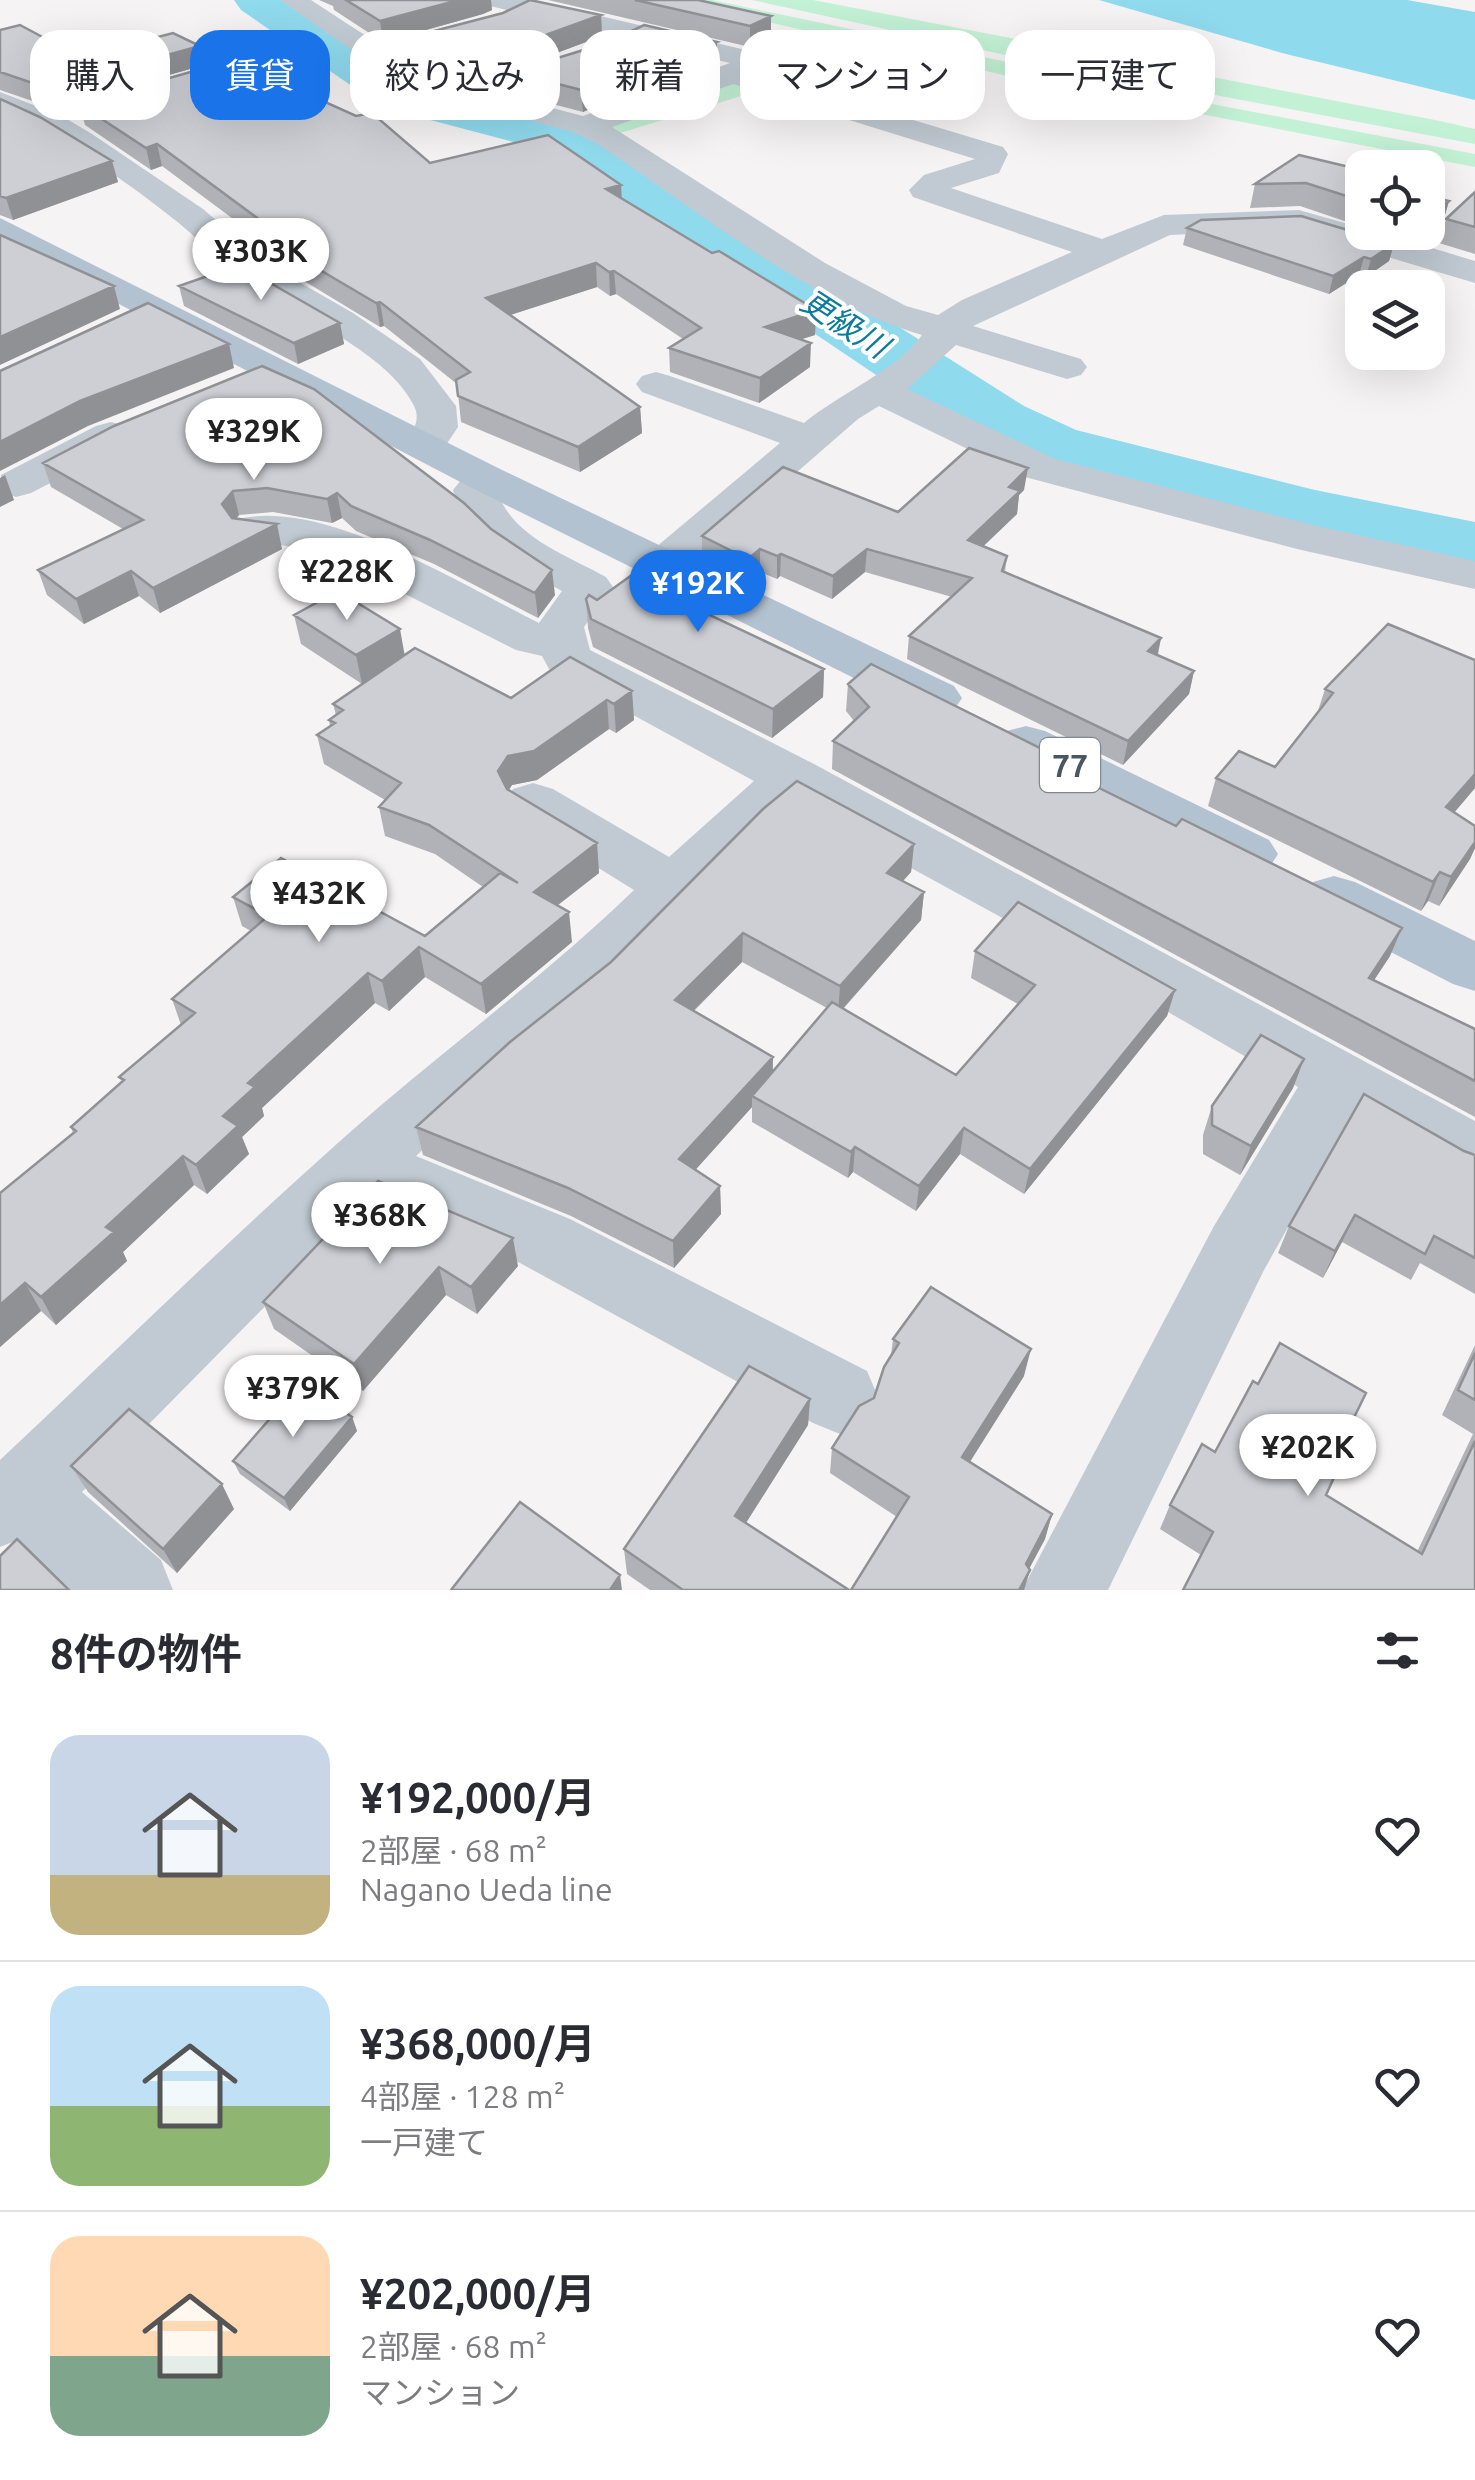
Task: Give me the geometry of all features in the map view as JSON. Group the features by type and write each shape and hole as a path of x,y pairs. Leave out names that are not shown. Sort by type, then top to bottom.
{"main road":[{"name":"77","path":"0,228 485,478 665,563 1475,968"}],"street":[{"path":"293,0 350,38"},
{"path":"496,12 527,8 622,30"},
{"path":"584,126 732,75 753,60 720,52"},
{"path":"732,75 992,154 988,166 936,182 925,190 1104,251"},
{"path":"0,101 51,122 192,216 253,271 340,321 406,367 436,406 436,426 425,446"},
{"path":"51,122 59,120"},
{"path":"560,120 607,136 812,271 938,338 1067,367"},
{"path":"665,563 844,410 886,385 975,308 1164,225 1299,220 1475,272"},
{"path":"122,324 157,307"},
{"path":"223,389 274,368"},
{"path":"656,384 810,440"},
{"path":"886,385 1007,456 1040,468 1475,575"},
{"path":"16,484 104,438 155,417"},
{"path":"485,478 475,490 477,508 517,544 589,587 560,627 567,658 794,778 1475,1155"},
{"path":"255,530 331,539 533,639 564,645"},
{"path":"421,584 517,544"},
{"path":"131,1590 11,1501 361,1164 489,1049 589,971 672,886 794,778"},
{"path":"533,802 672,886"},
{"path":"1064,1590 1239,1248 1338,1079"},
{"path":"361,1164 545,1241 840,1398"}],"green space":[{"path":"669,0 712,0 855,30 803,30"},
{"path":"752,0 813,0 968,30 890,30"},
{"path":"985,33 1005,37 1005,55 985,51"},
{"path":"985,57 1005,62 1005,75 985,71"},
{"path":"1215,78 1475,129 1475,144 1215,95"},
{"path":"720,85 740,85 740,96 720,103"},
{"path":"1215,105 1475,154 1475,167 1445,161 1445,150 1387,150 1215,117"},
{"path":"627,120 663,120 617,134 606,128"}],"water":[{"path":"1099,0 1407,0 1475,12 1475,100 1282,53 1215,34 1215,30 1203,30"}],"building":[{"path":"346,0 459,0 380,21"},
{"path":"530,0 601,15 559,30 438,30 503,13"},
{"path":"635,0 698,0 771,16 750,26"},
{"path":"20,25 30,30 30,82 0,72 0,30"},
{"path":"644,25 665,30 633,30"},
{"path":"170,34 190,41 190,49 170,54"},
{"path":"580,51 580,90 560,85 560,57"},
{"path":"190,72 190,120 330,120 330,104 350,113 350,120 380,120 430,163 548,135 621,185 606,189 816,310 765,327 811,343 760,378 669,348 701,328 596,263 486,298 640,407 578,447 458,396 456,380 470,372 380,302 281,247 291,243 157,144 146,148 103,120 170,120 170,78"},
{"path":"0,99 30,112 30,120 45,120 112,161 6,198 0,196"},
{"path":"1299,155 1345,166 1345,196 1306,183 1255,184"},
{"path":"1475,192 1475,227 1446,219"},
{"path":"1301,216 1345,229 1345,250 1385,250 1371,259 1364,257 1333,276 1187,228 1201,220"},
{"path":"0,235 114,286 0,337"},
{"path":"239,265 340,323 294,343 179,286"},
{"path":"148,303 229,344 80,401 0,442 0,371"},
{"path":"262,366 314,389 464,503 491,529 552,570 535,593 430,540 351,506 337,493 327,499 267,488 233,491 222,504 232,518 277,524 153,588 131,571 76,599 38,570 143,520 43,463 114,426"},
{"path":"969,448 1028,468 1009,487 1020,491 968,540 1007,556 1002,571 1161,638 1148,651 1194,671 1128,741 909,636 972,578 867,549 833,576 760,549 748,559 702,536 783,467 898,512"},
{"path":"657,557 709,582 682,602 824,669 773,709 591,619 586,599 589,595 597,600"},
{"path":"338,591 400,629 356,655 294,615"},
{"path":"1388,624 1475,660 1475,774 1446,807 1475,826 1475,842 1451,877 1440,872 1433,882 1216,778 1239,751 1275,767 1333,693 1325,689"},
{"path":"415,648 511,698 570,657 632,691 614,704 607,700 534,751 508,756 498,771 507,789 597,843 534,892 569,912 481,984 419,947 382,981 368,973 248,1083 255,1087 223,1116 238,1126 196,1165 183,1156 106,1227 114,1232 41,1297 25,1283 0,1305 0,1193 76,1131 71,1127 124,1080 119,1077 195,1013 172,999 268,916 233,897 281,858 425,936 500,873 518,883 429,825 379,807 401,783 317,735 335,723 329,720 343,710 333,704"},
{"path":"871,664 1094,775 1087,782 1176,826 1182,819 1402,928 1369,978 1475,1029 1475,1081 833,741 869,707 848,684"},
{"path":"797,781 914,844 887,873 924,892 840,986 743,933 675,1000 773,1057 679,1159 720,1186 673,1241 568,1188 416,1127 510,1042 611,962 763,809"},
{"path":"1018,902 1175,990 1030,1169 964,1128 919,1186 855,1147 851,1152 752,1096 832,1002 956,1075 1035,985 975,951"},
{"path":"1261,1035 1304,1059 1251,1146 1212,1125 1212,1106"},
{"path":"1364,1094 1475,1155 1475,1258 1434,1236 1425,1254 1355,1215 1335,1251 1289,1226"},
{"path":"378,1181 513,1238 471,1287 439,1267 354,1364 263,1302"},
{"path":"931,1287 1031,1349 962,1457 1052,1514 1026,1564 1030,1570 1019,1590 851,1590 909,1497 832,1448 859,1406 874,1398 884,1367 899,1343 893,1339"},
{"path":"1280,1343 1366,1393 1345,1436 1351,1440 1326,1495 1422,1554 1475,1441 1475,1590 1183,1590 1213,1532 1170,1505 1202,1444 1215,1452 1253,1381 1258,1384"},
{"path":"1475,1353 1475,1400 1458,1390"},
{"path":"749,1366 810,1399 735,1516 849,1590 683,1590 624,1549"},
{"path":"302,1382 352,1417 284,1498 233,1461"},
{"path":"129,1409 222,1484 163,1549 71,1466"},
{"path":"520,1502 620,1575 610,1590 451,1590"},
{"path":"17,1539 69,1590 0,1590 0,1556"}],"waterway":[{"name":"更級川","path":"258,0 384,84 416,99 560,137 997,422 1048,447 1313,515 1475,548"}]}
